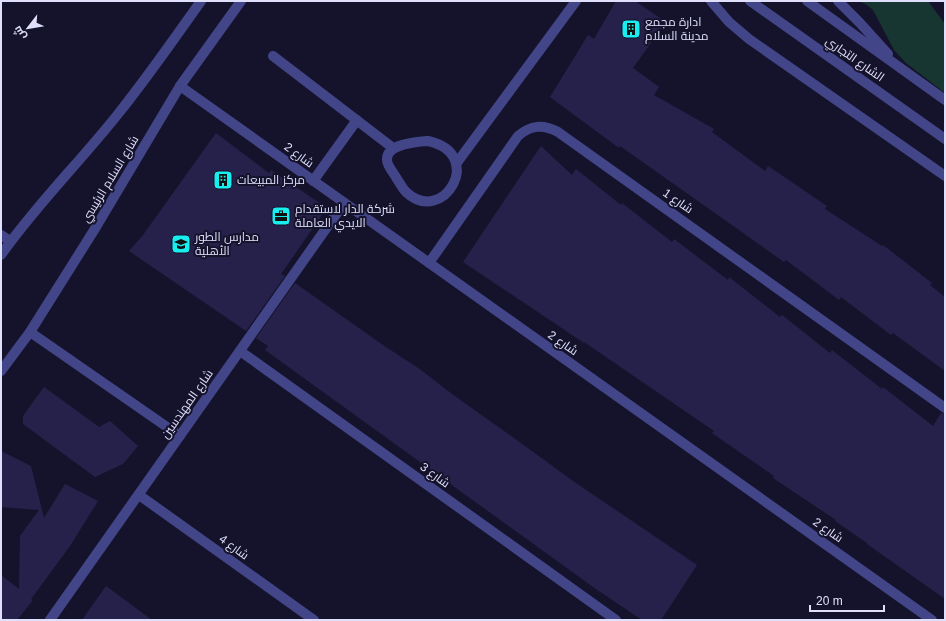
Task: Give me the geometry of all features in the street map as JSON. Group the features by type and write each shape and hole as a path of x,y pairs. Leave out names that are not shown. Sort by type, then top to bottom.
{"street":[{"path":"1,255 62,178 118,115 201,1"},
{"name":"شارع السلام الرئيسي","path":"1,371 30,332 100,220 180,86 241,1"},
{"path":"456,164 576,1"},
{"path":"711,1 729,22 749,39 945,176"},
{"name":"الشارع التجاري","path":"750,1 945,139"},
{"name":"الشارع التجاري","path":"807,1 945,100"},
{"path":"838,1 910,74"},
{"path":"273,56 393,148"},
{"name":"شارع 2","path":"180,86 932,620"},
{"path":"314,181 357,120"},
{"name":"شارع 1","path":"429,263 518,136 524,130 533,127 541,126 550,128 558,132 945,408"},
{"path":"428,141 437,143 446,148 452,155 456,164 457,174 454,184 449,192 441,198 431,201 412,197 404,190 389,166 387,160 389,153 393,148 428,141"},
{"name":"شارع المهندسين","path":"50,620 344,203"},
{"path":"1,235 10,242"},
{"path":"30,332 180,436"},
{"name":"شارع 3","path":"240,351 616,620"},
{"name":"شارع 4","path":"138,495 314,620"}],"green space":[{"path":"859,1 928,1 945,24 945,93 906,63 894,50 873,10"}],"building":[{"path":"616,1 635,1 666,22 633,68 659,87 654,95 714,129 712,132 765,171 768,166 827,206 825,209 882,246 883,245 932,283 930,285 945,297 945,371 893,333 891,335 841,297 839,300 786,260 784,262 620,146 619,148 550,97 588,35 594,39"},
{"path":"216,133 269,173 271,170 327,208 281,274 285,276 246,331 129,251 143,235"},
{"path":"541,146 572,175 576,169 621,205 622,203 672,242 674,239 728,280 729,277 780,317 782,315 830,353 832,350 933,426 941,413 945,414 945,599 835,521 836,520 773,478 774,476 712,433 714,431 584,342 463,262"},
{"path":"295,283 421,370 573,481 697,565 661,620 642,620 593,587 265,350 268,346 256,338"},
{"path":"44,387 99,427 110,421 138,446 123,464 95,477 23,424 23,416"},
{"path":"1,451 31,466 44,518 65,484 98,501 70,546 31,599 33,600 17,620 1,620 1,575 19,589 20,536 39,510 1,507"},
{"path":"106,586 152,620 82,620"}],"place":[{"name":"ادارة مجمع مدينة السلام","path":"631,29"},
{"name":"مركز المبيعات","path":"223,180"},
{"name":"شركة الدار لاستقدام الايدي العاملة","path":"281,216"},
{"name":"مدارس الطور الأهلية","path":"181,244"}]}
